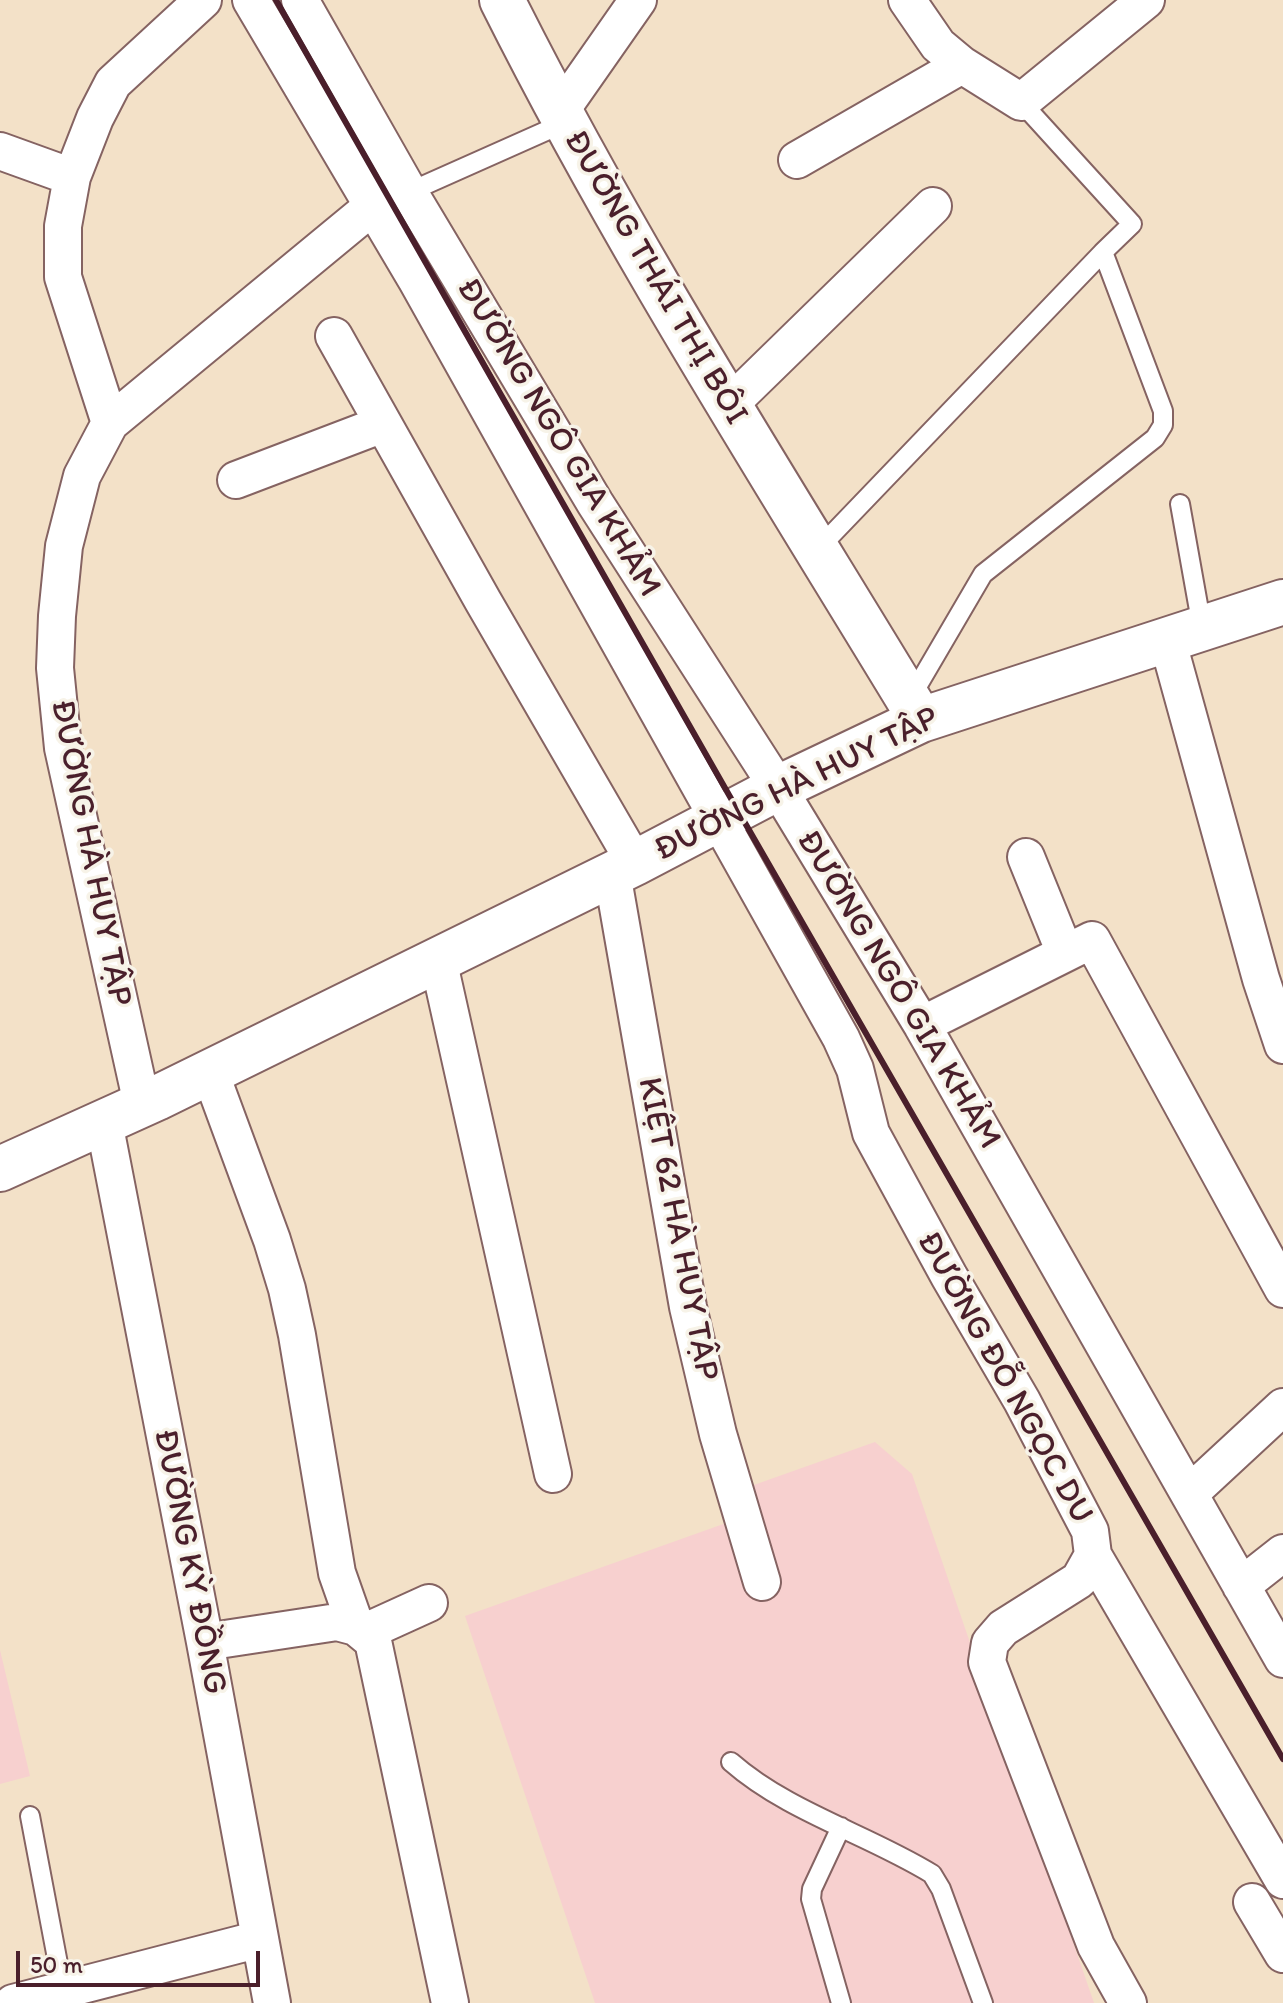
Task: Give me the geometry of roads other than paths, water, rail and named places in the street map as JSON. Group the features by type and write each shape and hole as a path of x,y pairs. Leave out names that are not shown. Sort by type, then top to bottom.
{"street":[{"path":"110,423 63,277 63,226 72,177 95,118 113,83 203,0"},
{"name":"ĐƯỜNG ĐỖ NGỌC DU","path":"251,0 373,206 841,1038 855,1069 871,1133 1022,1401 1090,1531 1093,1555 1079,1580 1003,1628 990,1643 987,1662 1096,1946 1128,2003"},
{"name":"ĐƯỜNG NGÔ GIA KHẢM","path":"300,0 409,192 595,503 778,788 922,1025 1283,1659"},
{"name":"ĐƯỜNG THÁI THỊ BÔI","path":"502,0 561,118 729,405 915,710"},
{"path":"561,118 638,0"},
{"path":"907,0 938,45 962,65 1021,102 1146,0"},
{"path":"797,160 962,65"},
{"path":"0,151 72,177"},
{"name":"ĐƯỜNG HÀ HUY TẬP","path":"123,1113 63,748 55,668 66,537 82,476 110,423 373,206"},
{"path":"729,405 933,206"},
{"name":"KIỆT 62 HÀ HUY TẬP","path":"334,336 623,868 688,1307 718,1434 762,1582"},
{"path":"236,480 383,424"},
{"name":"ĐƯỜNG HÀ HUY TẬP","path":"0,1169 210,1072 623,868 778,788 915,710 1283,602"},
{"path":"1185,633 1261,979 1283,1045"},
{"path":"1026,857 1065,953"},
{"path":"922,1025 1092,940 1283,1289"},
{"path":"438,959 553,1474"},
{"path":"210,1072 268,1226 287,1289 337,1573 362,1632"},
{"name":"ĐƯỜNG KỲ ĐỒNG","path":"123,1113 205,1642 272,2003"},
{"path":"1189,1494 1283,1407"},
{"path":"1241,1586 1283,1553"},
{"path":"1093,1555 1283,1880"},
{"path":"362,1632 429,1603"},
{"path":"205,1642 337,1622 362,1632 373,1641 450,2003"},
{"path":"1252,1902 1283,1954"},
{"path":"13,2003 260,1939"}],"lane":[{"path":"817,550 1132,224 1021,102"},
{"path":"409,192 561,118"},
{"path":"915,710 983,574 1155,438 1163,425 1163,411 1103,252"},
{"path":"1180,504 1185,633"},
{"path":"731,1762 748,1777 932,1874 941,1889 983,2003"},
{"path":"30,1816 63,1990"},
{"path":"841,1827 812,1889 811,1899 841,2003"}],"railway":[{"path":"276,0 1283,1759"}]}
